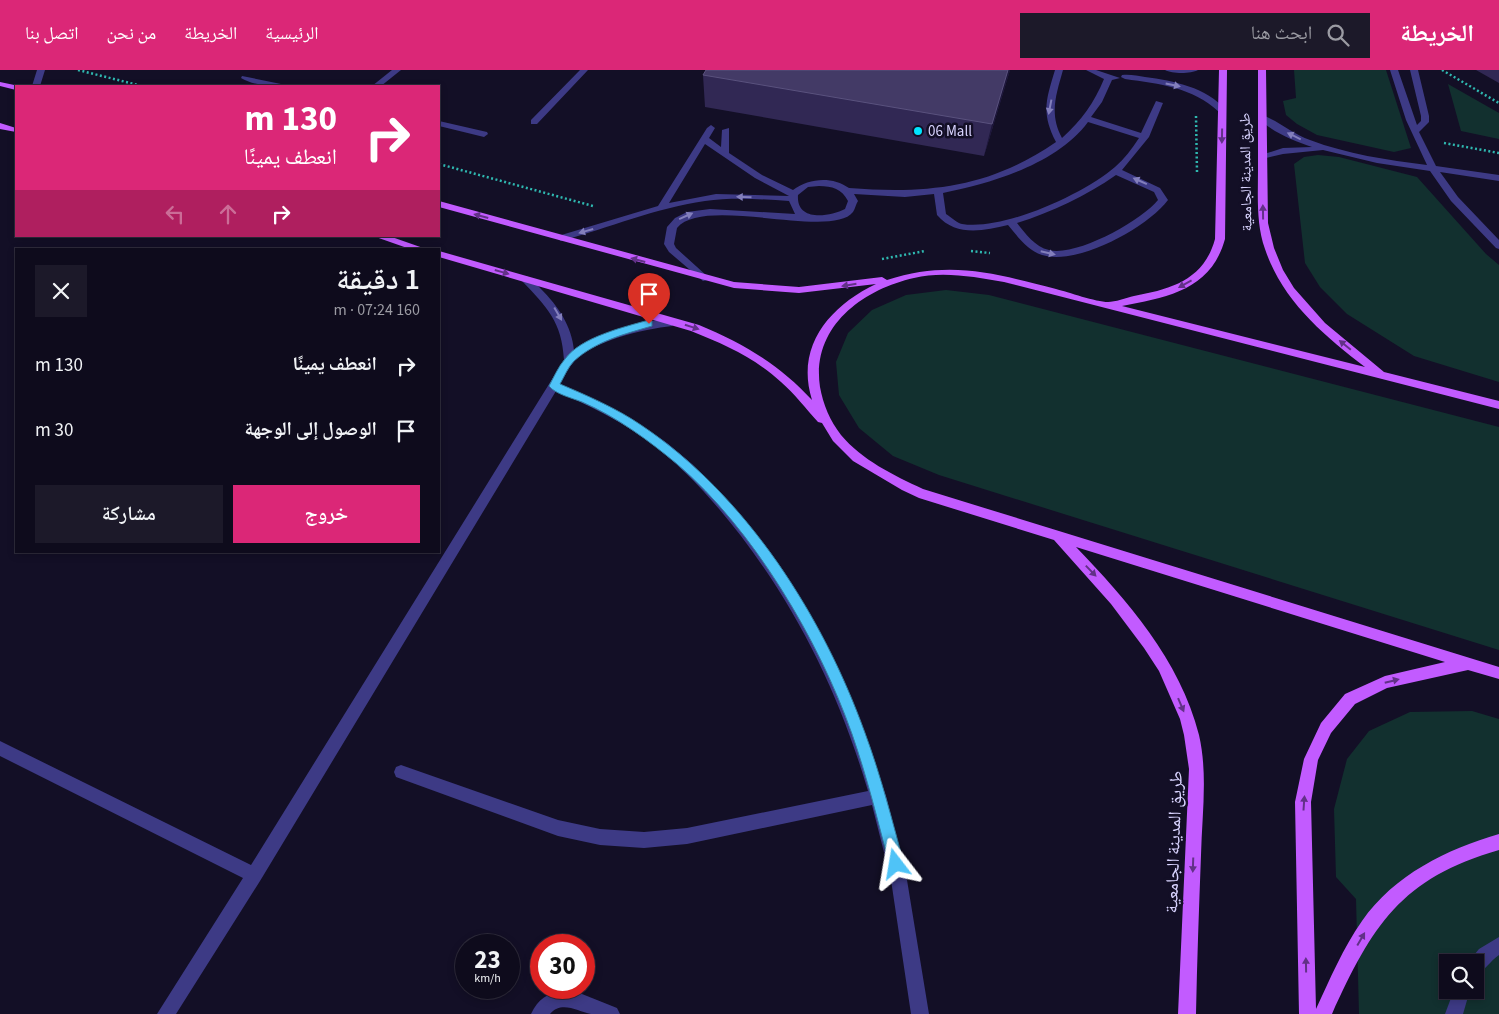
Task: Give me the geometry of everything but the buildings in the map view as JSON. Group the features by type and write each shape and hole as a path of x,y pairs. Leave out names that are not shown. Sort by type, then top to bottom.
{"main road":[{"name":"طريق المدينة الجامعية","path":"1107,305 1178,288 1198,277 1213,260 1220,240 1223,70"},
{"name":"طريق المدينة الجامعية","path":"1262,70 1263,222 1266,245 1276,269 1292,295 1316,321 1383,375"},
{"path":"0,84 15,88"},
{"path":"0,126 15,130"},
{"path":"440,204 734,285 799,290 943,272 973,273 1004,279 1499,405"},
{"path":"381,237 418,248"},
{"path":"440,254 695,328 728,341 780,374 852,453 882,476 920,493 1499,673"},
{"path":"830,427 814,393 813,359 824,329 846,304 877,286 914,275"},
{"name":"طريق المدينة الجامعية","path":"1057,536 1114,595 1142,630 1167,673 1187,720 1197,771 1187,1014"},
{"path":"1308,1014 1303,802 1311,759 1326,728 1350,699 1385,682 1468,664"},
{"path":"1323,1014 1342,972 1369,925 1403,889 1444,862 1499,842"}],"street":[{"path":"36,85 41,70"},
{"path":"377,85 396,70"},
{"path":"534,122 584,70"},
{"path":"1059,70 1048,114 1050,123 1061,143"},
{"path":"1090,70 1109,78 1125,77 1187,88 1214,101 1222,110"},
{"path":"1125,77 1132,70"},
{"path":"1169,70 1194,70"},
{"path":"1394,70 1417,134 1432,168 1461,206 1499,246"},
{"path":"1414,70 1425,116 1425,122 1417,134"},
{"path":"245,78 276,85"},
{"path":"763,178 806,185 828,183 847,191 895,193 938,191 968,185 1012,170 1061,143 1088,118 1104,91 1109,78"},
{"path":"938,191 941,212 945,219 954,225 979,229 1011,223 1074,197 1116,170 1146,137 1159,103"},
{"path":"1088,118 1146,137"},
{"path":"1262,118 1304,141 1329,149 1499,178"},
{"path":"440,124 484,134"},
{"path":"661,208 711,128"},
{"path":"725,154 726,130"},
{"path":"704,139 794,196 798,211 815,218"},
{"path":"1262,156 1283,151 1329,149"},
{"path":"1011,223 1030,245 1048,254 1069,253 1092,246 1144,218 1163,200 1157,190 1116,170"},
{"path":"561,238 661,208 706,198 794,196 806,185"},
{"path":"847,191 851,196 852,206"},
{"path":"703,278 677,255 669,244 672,227 678,220 687,215 710,212 834,218 848,211 852,206 895,193"},
{"path":"526,280 556,309 566,333 569,360"},
{"path":"166,1014 254,875 569,360 593,343 627,328 672,322"},
{"path":"554,386 598,405 637,428 681,462 717,497 749,535 779,576 808,623 834,675 858,732 879,796 896,864 911,941 920,1014"},
{"path":"0,748 254,875"},
{"path":"401,772 558,828 600,837 644,840 687,836 879,796"},
{"path":"1484,956 1499,946"},
{"path":"540,1014 545,1004 554,998 563,997 611,1014"},
{"path":"1454,1014 1459,999"}],"path":[{"path":"78,70 138,85"},
{"path":"1442,70 1499,103"},
{"path":"1196,114 1197,181"},
{"path":"1417,134 1499,153"},
{"path":"440,164 602,209 621,221"},
{"path":"881,259 930,251"},
{"path":"964,251 995,254"}],"green space":[{"path":"1294,70 1386,70 1411,148 1394,152 1317,135 1297,124 1286,115 1283,101 1296,98"},
{"path":"1448,84 1499,113 1499,139 1461,131"},
{"path":"1318,155 1339,157 1417,177 1486,254 1499,265 1499,382 1414,356 1347,314 1320,287 1305,263 1294,164 1304,157"},
{"path":"946,290 989,295 1499,427 1499,650 939,475 893,456 859,428 839,395 836,362 848,333 872,310 906,295"},
{"path":"1472,711 1499,719 1499,1014 1359,1014 1356,899 1336,877 1334,809 1347,759 1369,731 1410,712"}],"place":[{"name":"06 Mall","path":"918,131"}],"route":[{"path":"649,324 616,332 586,347 569,360 554,386 598,405 637,428 681,462 717,497 749,535 779,576 808,623 834,675 858,732 879,796 896,864"}]}
